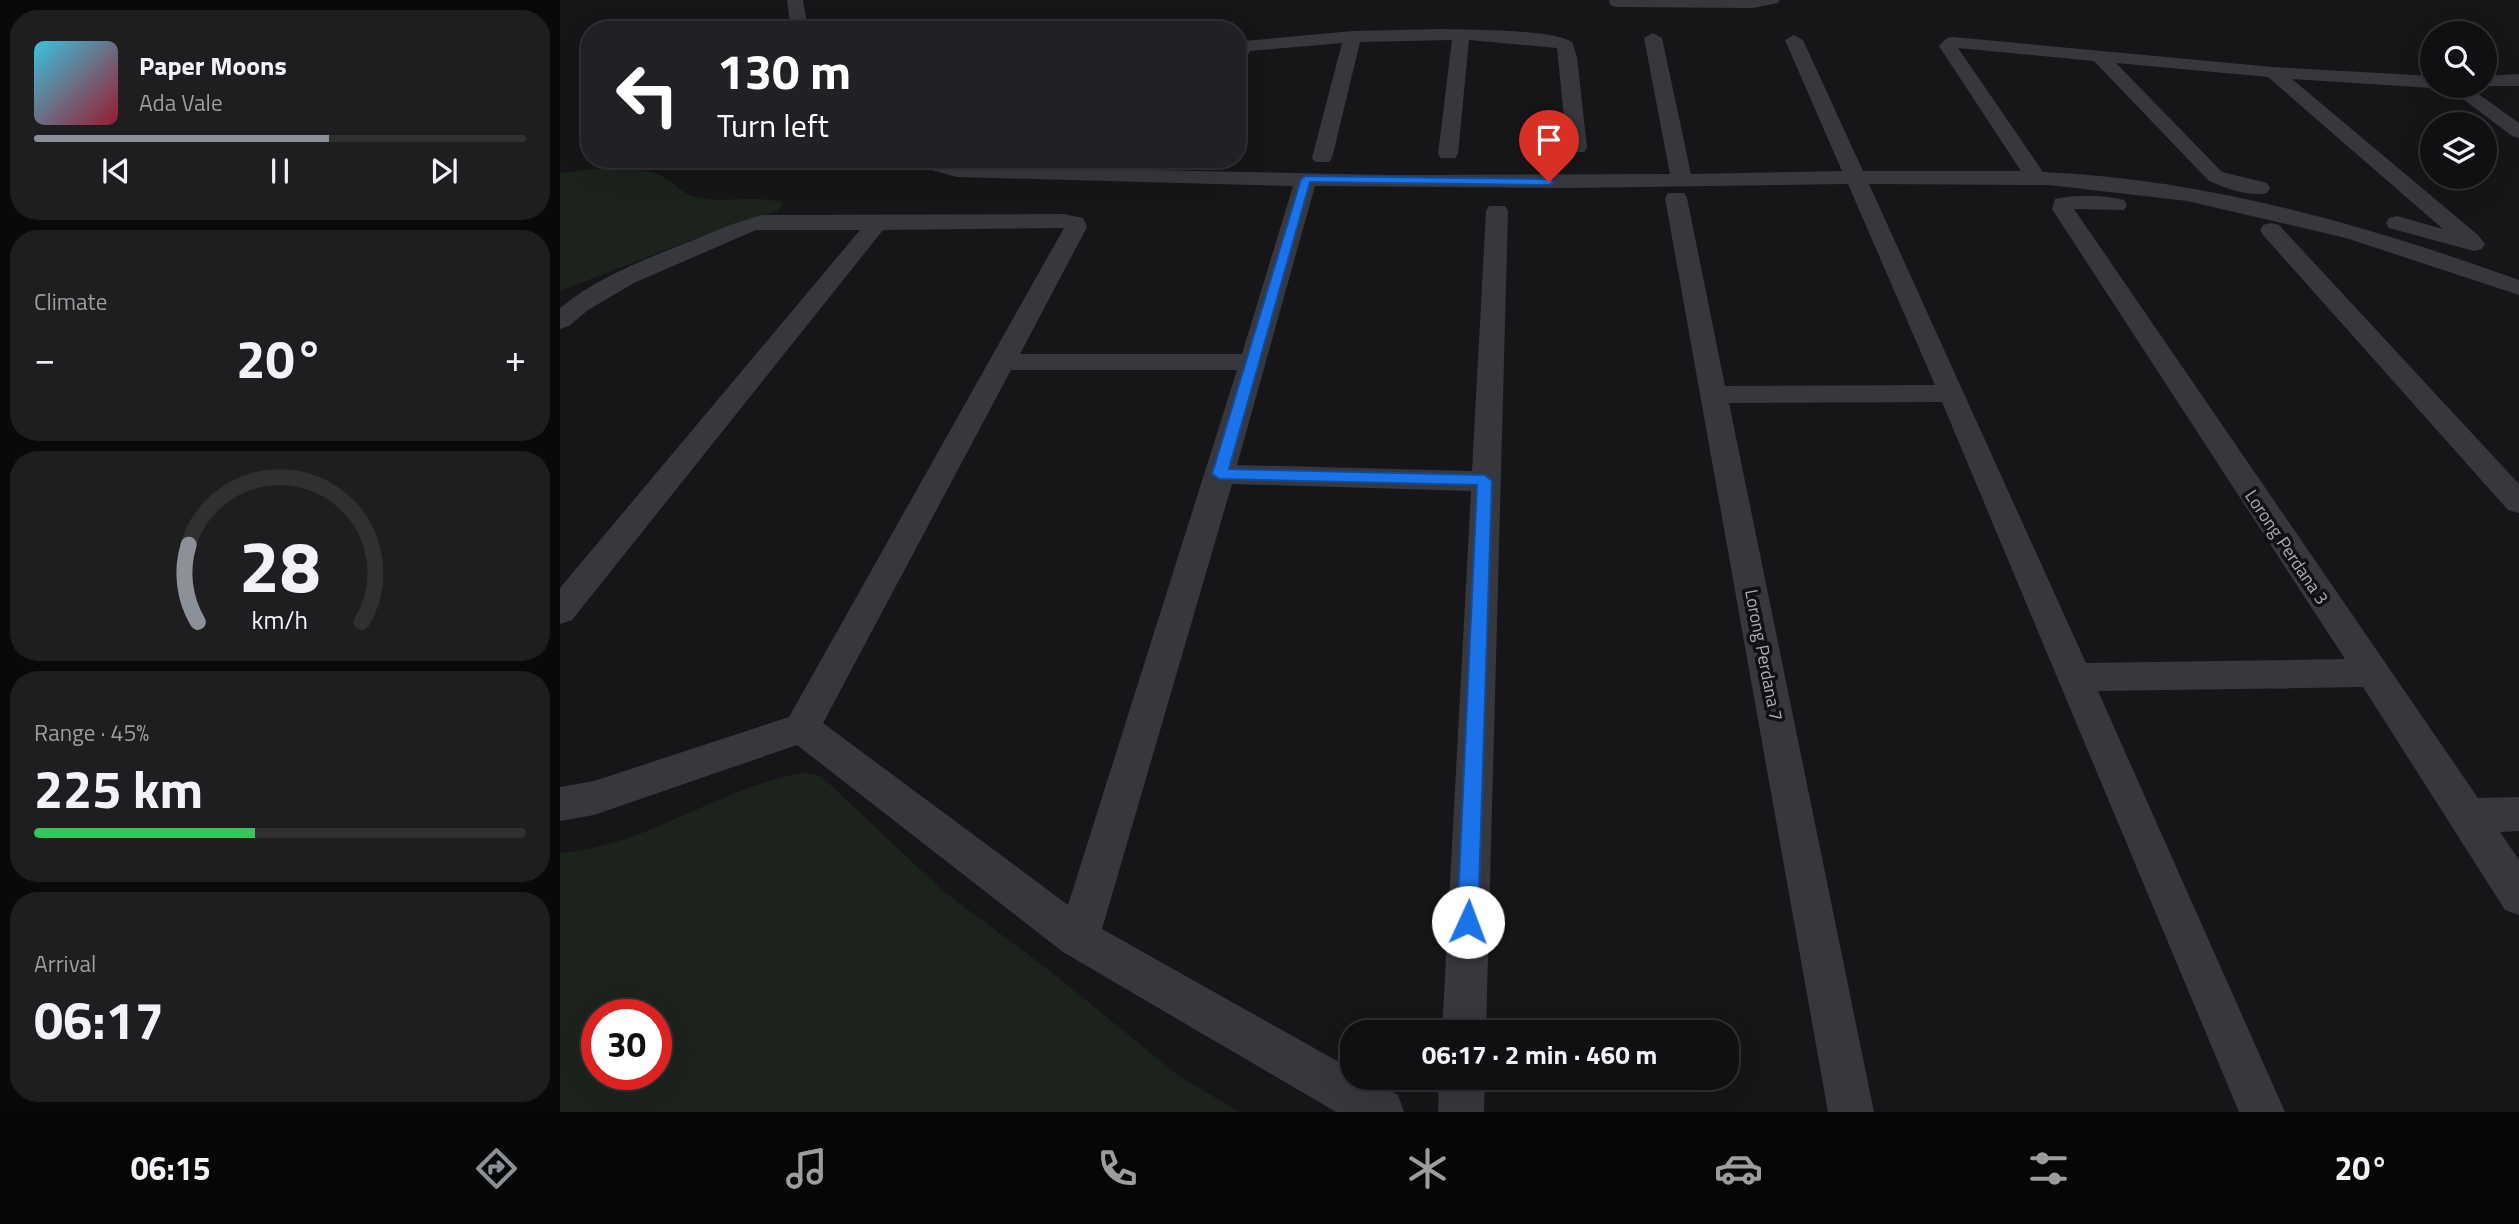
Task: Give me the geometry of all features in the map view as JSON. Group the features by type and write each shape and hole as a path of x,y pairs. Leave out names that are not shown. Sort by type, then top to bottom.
{"street":[{"path":"795,0 798,21"},
{"path":"1616,2 1753,3 1772,0"},
{"path":"1246,49 1399,33 1549,41 1566,46 1577,148"},
{"path":"1448,154 1461,35"},
{"path":"1078,938 1353,36"},
{"name":"Lorong Perdana 7","path":"1653,38 1716,395 1851,1112"},
{"path":"1794,40 1952,393 2262,1112"},
{"path":"2036,177 1948,47 1953,42 2273,72 2420,81"},
{"path":"2099,55 2215,176 2225,181 2300,197"},
{"path":"2273,72 2474,243 2376,218"},
{"path":"2497,81 2519,80"},
{"path":"2472,98 2519,132"},
{"path":"946,168 999,173 1156,168"},
{"path":"1246,168 1314,169 1512,182 1679,189 1855,177 2036,177 2147,188 2274,211 2346,228 2422,252 2519,288"},
{"name":"Lorong Perdana 3","path":"2271,230 2162,210 2071,202 2063,204 2063,209 2468,815 2519,896"},
{"path":"1464,1020 1497,211"},
{"path":"560,321 580,303 613,284 749,225 763,222 1064,221 1075,223 1076,227 802,728 594,798 560,804"},
{"path":"560,611 877,223"},
{"path":"2271,230 2370,257 2519,310"},
{"path":"2271,230 2519,503"},
{"path":"1003,362 1252,362"},
{"path":"1716,395 1952,393"},
{"path":"1220,474 1485,481"},
{"path":"2075,677 2372,673"},
{"path":"802,728 1078,938 1381,1112"},
{"path":"2468,815 2519,814"},
{"path":"1461,1112 1462,1090"}],"shaded area":[{"path":"594,169 651,172 686,193 707,199 761,199 783,203 778,211 709,233 560,291 560,173"},
{"path":"804,773 821,776 943,891 1050,971 1180,1077 1240,1112 560,1112 560,853 623,840 742,790"}],"route":[{"path":"1468,922 1485,481 1220,474 1306,179 1549,182"}]}
